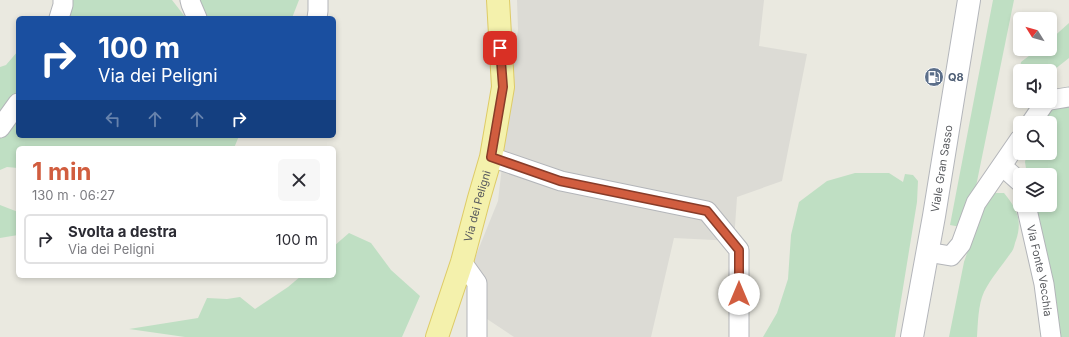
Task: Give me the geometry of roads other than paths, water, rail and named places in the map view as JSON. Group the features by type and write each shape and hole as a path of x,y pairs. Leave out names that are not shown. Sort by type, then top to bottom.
{"main road":[{"name":"Via dei Peligni","path":"437,337 462,262 491,157 503,87 498,0"},
{"name":"Viale Gran Sasso","path":"912,337 934,216 969,0"}],"street":[{"path":"60,16 63,5 62,0"},
{"path":"190,0 197,16"},
{"path":"317,16 318,0"},
{"path":"1057,99 1069,97"},
{"path":"0,128 16,106"},
{"path":"927,252 951,256 961,244 976,203 1013,150"},
{"path":"491,157 560,181 707,211 739,250 739,337"},
{"path":"1002,166 1013,176"},
{"name":"Via Fonte Vecchia","path":"1028,212 1044,284 1051,337"},
{"path":"462,262 477,283 477,337"}],"place":[{"name":"Q8","path":"934,77"}]}
